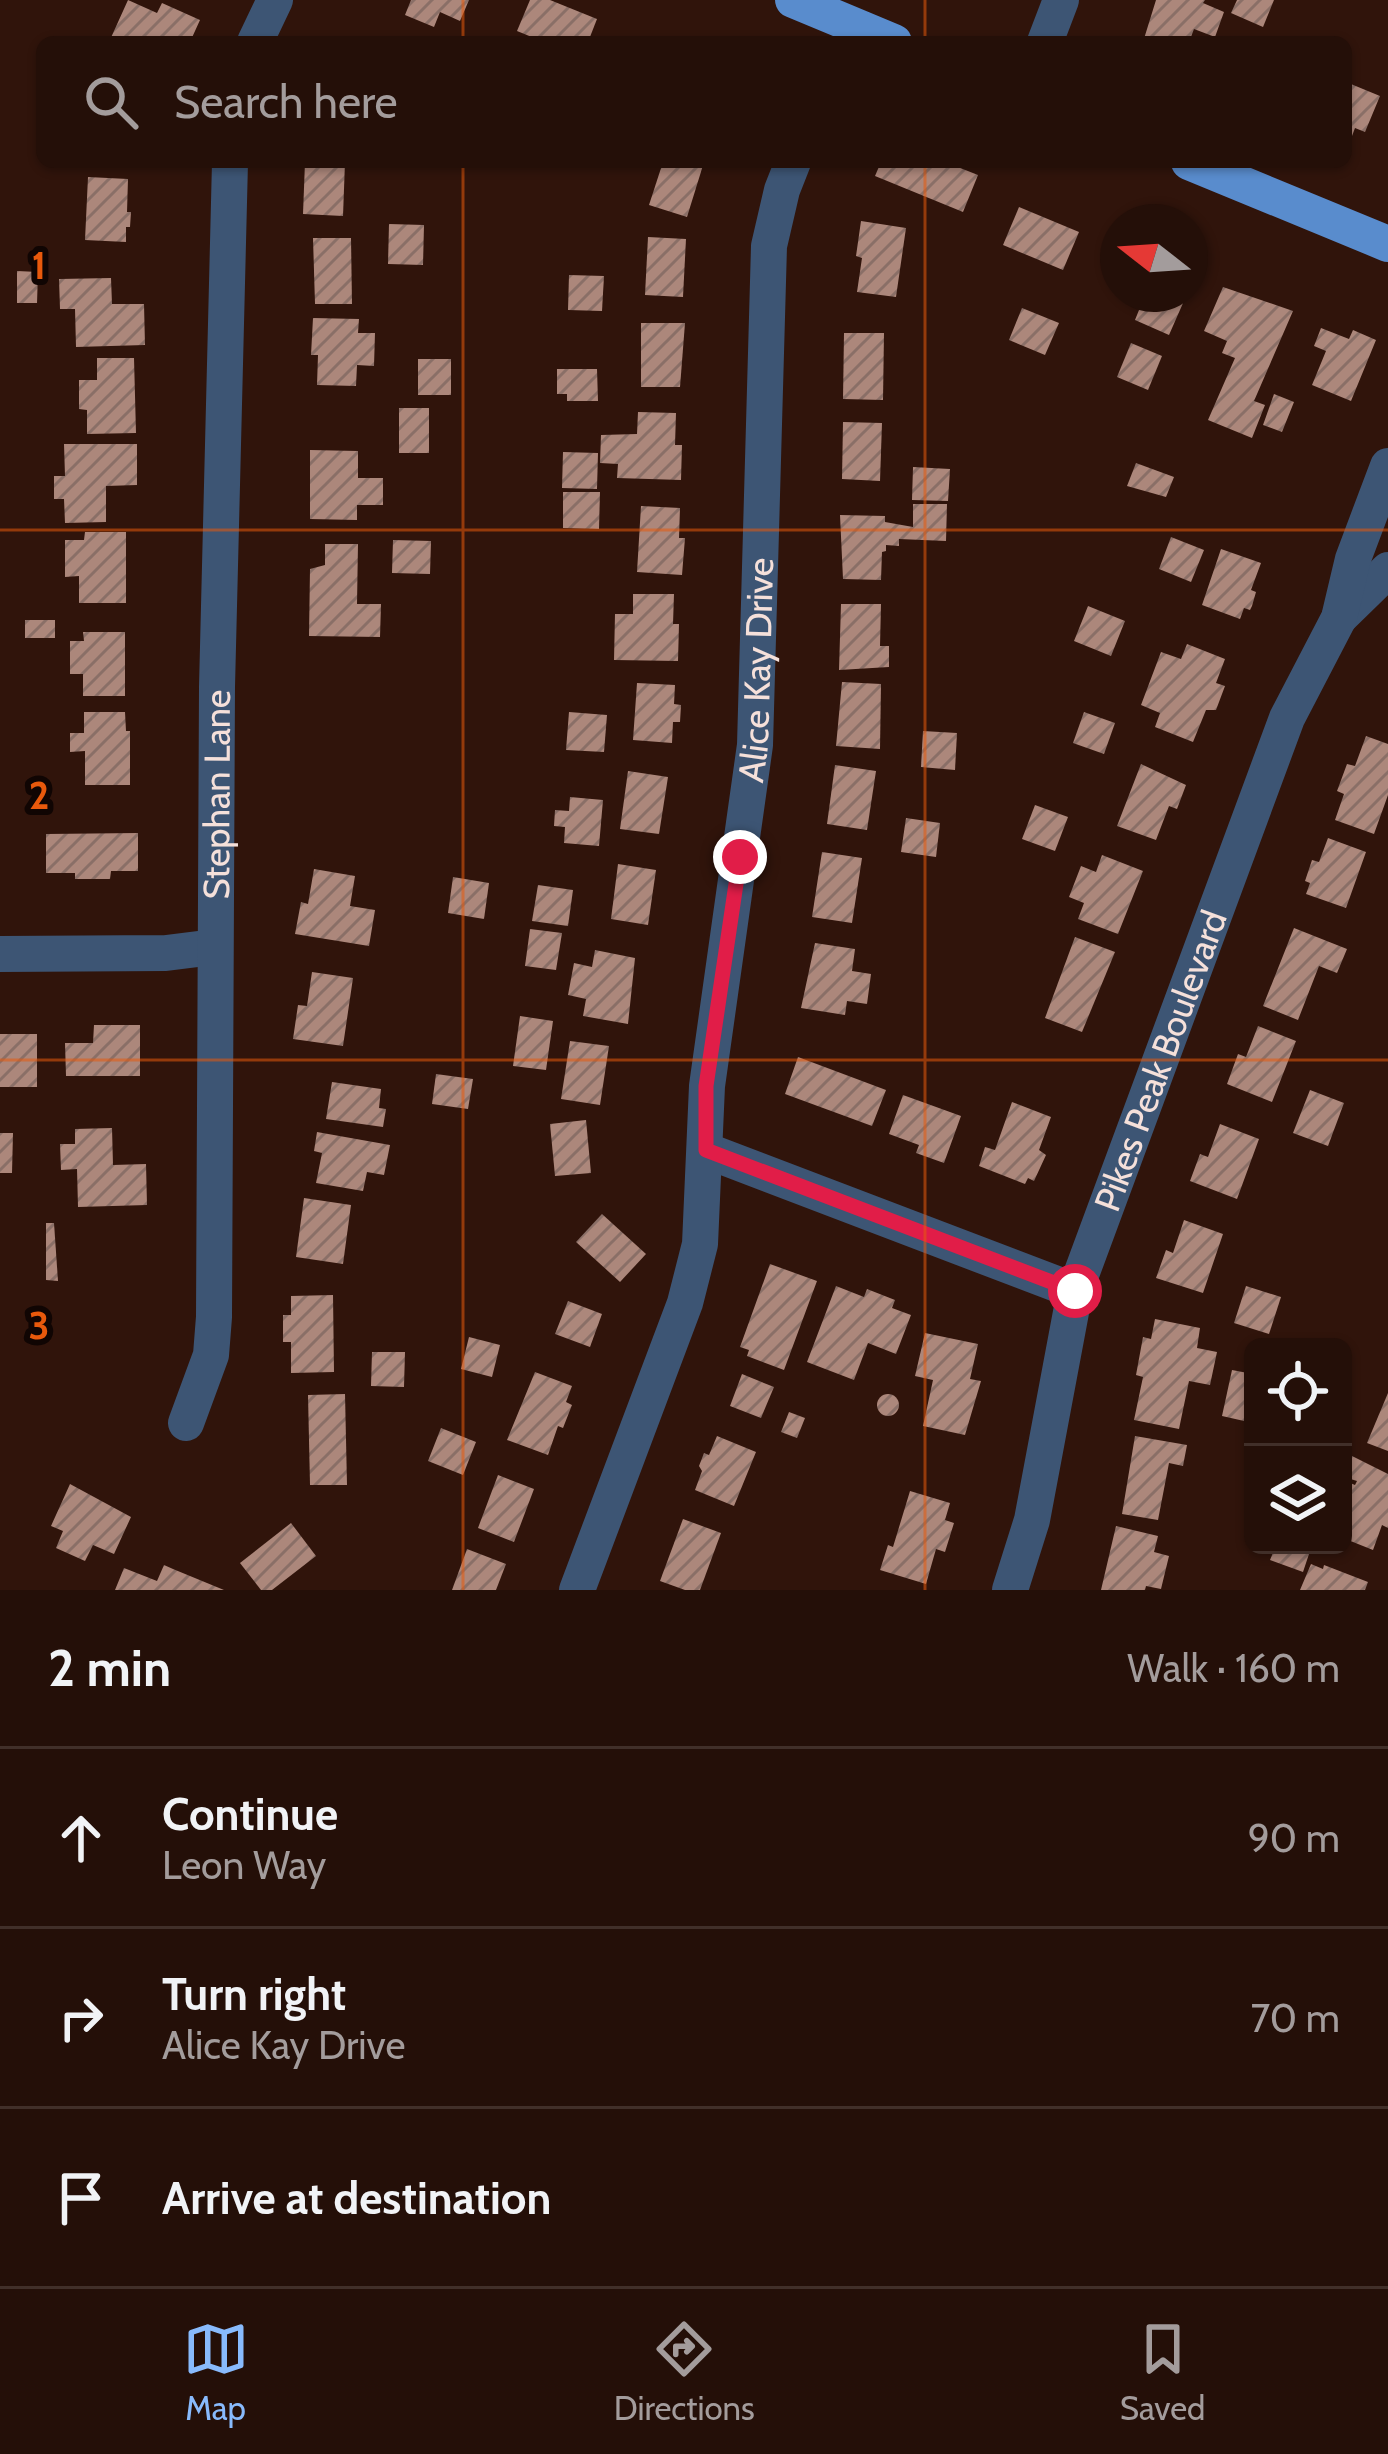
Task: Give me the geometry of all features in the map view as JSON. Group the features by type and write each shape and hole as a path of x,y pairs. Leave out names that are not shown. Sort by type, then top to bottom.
{"main road":[{"path":"793,0 851,34"},
{"path":"1204,168 1388,244"}],"street":[{"path":"258,36 275,0"},
{"path":"1047,36 1061,0"},
{"name":"Stephan Lane","path":"186,1423 211,1355 214,1318 214,947 230,168"},
{"name":"Alice Kay Drive","path":"577,1590 685,1303 700,1244 706,1086 755,745 769,246 791,168"},
{"name":"Pikes Peak Boulevard","path":"1010,1590 1032,1520 1075,1291 1287,718 1339,618 1352,560 1388,466"},
{"name":"Pikes Peak Boulevard","path":"1339,618 1383,582"},
{"path":"0,954 214,947"},
{"path":"706,1150 1075,1291"}],"building":[{"path":"128,0 157,13 162,3 200,20 193,36 112,36"},
{"path":"411,0 469,0 460,21 440,12 434,27 405,15"},
{"path":"530,0 550,0 597,19 590,36 529,36 517,31"},
{"path":"1156,0 1205,0 1203,3 1224,12 1215,36 1194,29 1191,36 1145,36"},
{"path":"1237,0 1274,0 1263,27 1231,13"},
{"path":"1352,84 1380,96 1365,132 1355,128 1352,136"},
{"path":"305,168 345,168 343,216 303,214"},
{"path":"661,168 702,168 687,217 649,205"},
{"path":"878,168 960,168 978,175 963,212 875,176"},
{"path":"88,177 128,179 127,212 131,212 126,242 85,240"},
{"path":"1019,207 1079,232 1063,270 1003,245"},
{"path":"861,221 906,228 896,297 857,292"},
{"path":"389,224 424,225 423,265 388,264"},
{"path":"648,237 686,239 683,297 645,295"},
{"path":"313,238 351,238 352,304 315,304"},
{"path":"17,271 38,272 37,303 17,303"},
{"path":"569,275 604,276 602,311 568,310"},
{"path":"111,278 112,304 144,304 145,345 76,347 75,309 60,309 59,279"},
{"path":"1223,287 1293,311 1254,401 1265,405 1252,438 1208,420 1235,358 1222,353 1227,341 1204,331"},
{"path":"1022,308 1059,323 1045,355 1009,340"},
{"path":"1138,312 1179,312 1169,335 1135,320"},
{"path":"313,318 359,319 358,333 375,333 374,366 357,365 356,386 317,385 318,355 311,355"},
{"path":"641,323 685,323 680,387 641,387"},
{"path":"1321,328 1349,339 1353,330 1376,340 1351,401 1312,385 1326,351 1314,346"},
{"path":"844,333 884,333 883,400 843,399"},
{"path":"1131,343 1162,356 1148,390 1117,377"},
{"path":"97,358 134,358 136,433 87,434 87,410 79,409 79,380 97,380"},
{"path":"418,359 451,359 451,395 418,395"},
{"path":"557,369 597,369 598,401 567,401 567,394 557,394"},
{"path":"1274,394 1294,402 1282,432 1263,425"},
{"path":"399,408 429,408 429,453 399,453"},
{"path":"638,412 676,413 675,445 682,445 681,480 617,478 618,464 600,463 601,435 637,434"},
{"path":"843,422 882,423 880,481 842,479"},
{"path":"64,444 137,444 137,485 106,486 106,522 65,523 64,499 54,499 54,476 65,476"},
{"path":"310,450 358,451 358,478 383,478 383,505 357,505 357,520 310,519"},
{"path":"563,452 598,453 597,489 562,488"},
{"path":"1136,463 1174,477 1166,497 1127,486"},
{"path":"913,467 950,469 948,501 912,500"},
{"path":"563,492 600,492 599,529 563,528"},
{"path":"913,504 947,504 946,541 899,539 899,546 886,545 882,552 881,580 843,579 840,515 885,516 885,522 913,527"},
{"path":"641,506 680,508 679,538 685,538 682,575 637,572"},
{"path":"85,532 126,532 126,603 79,603 79,576 65,577 65,540 84,540"},
{"path":"1171,537 1204,550 1191,582 1159,569"},
{"path":"393,540 431,541 430,574 392,573"},
{"path":"325,544 358,544 357,604 381,604 380,637 309,636 310,569 325,565"},
{"path":"1221,549 1261,563 1251,590 1256,592 1252,606 1244,608 1240,619 1202,605"},
{"path":"633,594 674,594 678,661 614,660 615,614 633,614"},
{"path":"841,604 881,604 880,646 889,646 889,667 839,670"},
{"path":"1088,606 1125,621 1111,656 1074,641"},
{"path":"25,620 55,620 55,638 25,638"},
{"path":"83,632 125,632 125,696 83,696 83,674 70,674 70,641 84,641"},
{"path":"1187,644 1225,659 1216,683 1225,686 1216,710 1206,710 1193,742 1155,727 1160,713 1141,705 1161,652 1181,659"},
{"path":"842,682 881,684 880,749 836,746"},
{"path":"637,683 675,685 674,704 681,705 680,722 673,722 672,743 633,740"},
{"path":"84,712 125,712 126,731 130,731 130,785 85,785 85,751 70,752 70,733 84,733"},
{"path":"569,712 607,715 604,752 566,750"},
{"path":"1084,712 1115,723 1104,754 1073,743"},
{"path":"923,731 957,733 955,770 921,767"},
{"path":"1366,736 1388,744 1388,795 1374,834 1335,820 1344,794 1337,791 1347,764 1355,766"},
{"path":"1141,764 1186,785 1177,809 1169,806 1156,840 1117,826"},
{"path":"835,765 876,771 867,830 827,824"},
{"path":"628,771 668,777 659,834 620,829"},
{"path":"570,797 603,800 599,846 564,843 565,827 554,826 555,810 569,811"},
{"path":"1035,805 1068,817 1055,851 1022,839"},
{"path":"906,818 940,823 936,857 901,852"},
{"path":"138,833 138,871 111,871 110,879 46,873 46,834"},
{"path":"1328,838 1366,852 1346,908 1306,894 1312,860 1319,862"},
{"path":"822,852 862,858 852,923 812,917"},
{"path":"1102,855 1143,871 1118,934 1078,919 1084,903 1069,897 1081,866 1096,872"},
{"path":"618,864 656,870 648,925 611,919"},
{"path":"314,869 355,876 350,906 375,910 369,946 295,934 301,902 308,904"},
{"path":"453,877 489,883 484,919 448,913"},
{"path":"538,885 573,890 568,926 532,921"},
{"path":"1294,928 1347,949 1337,973 1319,966 1298,1020 1263,1006"},
{"path":"530,929 562,933 556,970 525,966"},
{"path":"1075,937 1115,952 1082,1032 1045,1018"},
{"path":"815,943 855,949 852,971 871,974 867,1004 847,1001 845,1015 801,1008"},
{"path":"595,950 635,958 628,1024 583,1016 586,999 568,995 574,963 592,967"},
{"path":"312,972 353,978 343,1046 293,1039 298,1005 307,1006"},
{"path":"520,1016 553,1021 546,1070 513,1066"},
{"path":"94,1025 140,1025 140,1076 66,1076 65,1043 93,1043"},
{"path":"1258,1026 1296,1041 1272,1102 1227,1084 1238,1054 1246,1057"},
{"path":"0,1034 37,1034 37,1087 0,1087"},
{"path":"570,1041 609,1046 600,1105 561,1099"},
{"path":"798,1057 886,1090 872,1126 785,1094"},
{"path":"436,1074 473,1079 468,1109 432,1104"},
{"path":"332,1082 381,1089 379,1108 386,1109 383,1127 326,1119"},
{"path":"1310,1090 1344,1103 1328,1146 1293,1133"},
{"path":"903,1095 961,1116 944,1163 916,1153 919,1145 889,1134"},
{"path":"1012,1102 1051,1117 1039,1150 1046,1155 1034,1181 1028,1178 1025,1184 979,1166 985,1147 995,1150"},
{"path":"586,1120 591,1173 555,1176 550,1124"},
{"path":"1220,1124 1259,1139 1237,1199 1190,1181 1200,1154 1208,1157"},
{"path":"112,1128 113,1165 146,1164 147,1205 78,1207 77,1169 61,1170 60,1144 75,1144 75,1129"},
{"path":"317,1132 390,1145 384,1175 367,1172 363,1191 316,1183 322,1153 314,1151"},
{"path":"0,1133 13,1133 12,1173 0,1173"},
{"path":"304,1198 351,1205 343,1264 296,1257"},
{"path":"602,1214 646,1254 620,1282 576,1242"},
{"path":"1184,1220 1223,1234 1203,1293 1156,1278 1166,1250 1173,1253"},
{"path":"46,1223 54,1223 58,1281 46,1280"},
{"path":"770,1264 817,1281 784,1370 747,1356 749,1350 740,1347"},
{"path":"836,1286 864,1297 867,1289 895,1300 892,1308 911,1315 896,1354 868,1343 854,1380 807,1362"},
{"path":"1246,1286 1281,1297 1269,1334 1234,1323"},
{"path":"333,1295 334,1372 291,1373 291,1342 283,1342 283,1315 291,1315 291,1296"},
{"path":"568,1301 602,1314 590,1347 555,1334"},
{"path":"1155,1319 1200,1328 1197,1348 1217,1352 1210,1385 1189,1381 1179,1429 1134,1420 1143,1377 1136,1375 1143,1337 1151,1339"},
{"path":"925,1333 978,1344 970,1379 981,1381 965,1435 923,1426 933,1380 915,1376"},
{"path":"469,1337 500,1345 492,1377 461,1369"},
{"path":"372,1352 405,1352 404,1387 371,1386"},
{"path":"1232,1370 1244,1372 1244,1421 1222,1416"},
{"path":"535,1372 572,1386 566,1402 572,1405 548,1455 507,1440"},
{"path":"742,1374 774,1387 761,1418 730,1406"},
{"path":"1388,1393 1388,1451 1367,1443"},
{"path":"345,1394 347,1485 310,1485 308,1395"},
{"path":"888,1394 899,1405 888,1416 877,1405"},
{"path":"789,1412 805,1418 797,1438 781,1432"},
{"path":"441,1428 476,1442 463,1475 428,1461"},
{"path":"717,1436 756,1452 734,1506 695,1490 704,1453 709,1455"},
{"path":"1135,1436 1187,1445 1183,1466 1169,1463 1158,1520 1122,1514"},
{"path":"1352,1456 1388,1474 1388,1528 1382,1525 1373,1550 1352,1542 1352,1484 1357,1481 1352,1479"},
{"path":"498,1475 534,1489 514,1542 478,1528"},
{"path":"70,1484 131,1517 114,1554 93,1545 85,1561 56,1548 63,1531 51,1526"},
{"path":"910,1491 950,1503 945,1520 954,1523 945,1552 936,1549 926,1584 880,1570 888,1545 893,1547"},
{"path":"683,1519 721,1533 700,1590 660,1581"},
{"path":"291,1523 316,1556 272,1590 261,1590 240,1563"},
{"path":"1116,1526 1158,1536 1154,1552 1169,1556 1161,1589 1101,1590"},
{"path":"467,1549 506,1564 496,1590 452,1590"},
{"path":"1272,1554 1309,1554 1303,1572 1270,1560"},
{"path":"1311,1564 1368,1582 1365,1590 1300,1590"},
{"path":"164,1565 224,1590 115,1590 124,1568 157,1581"}],"route":[{"path":"740,857 706,1086 706,1150 1075,1291"}]}
